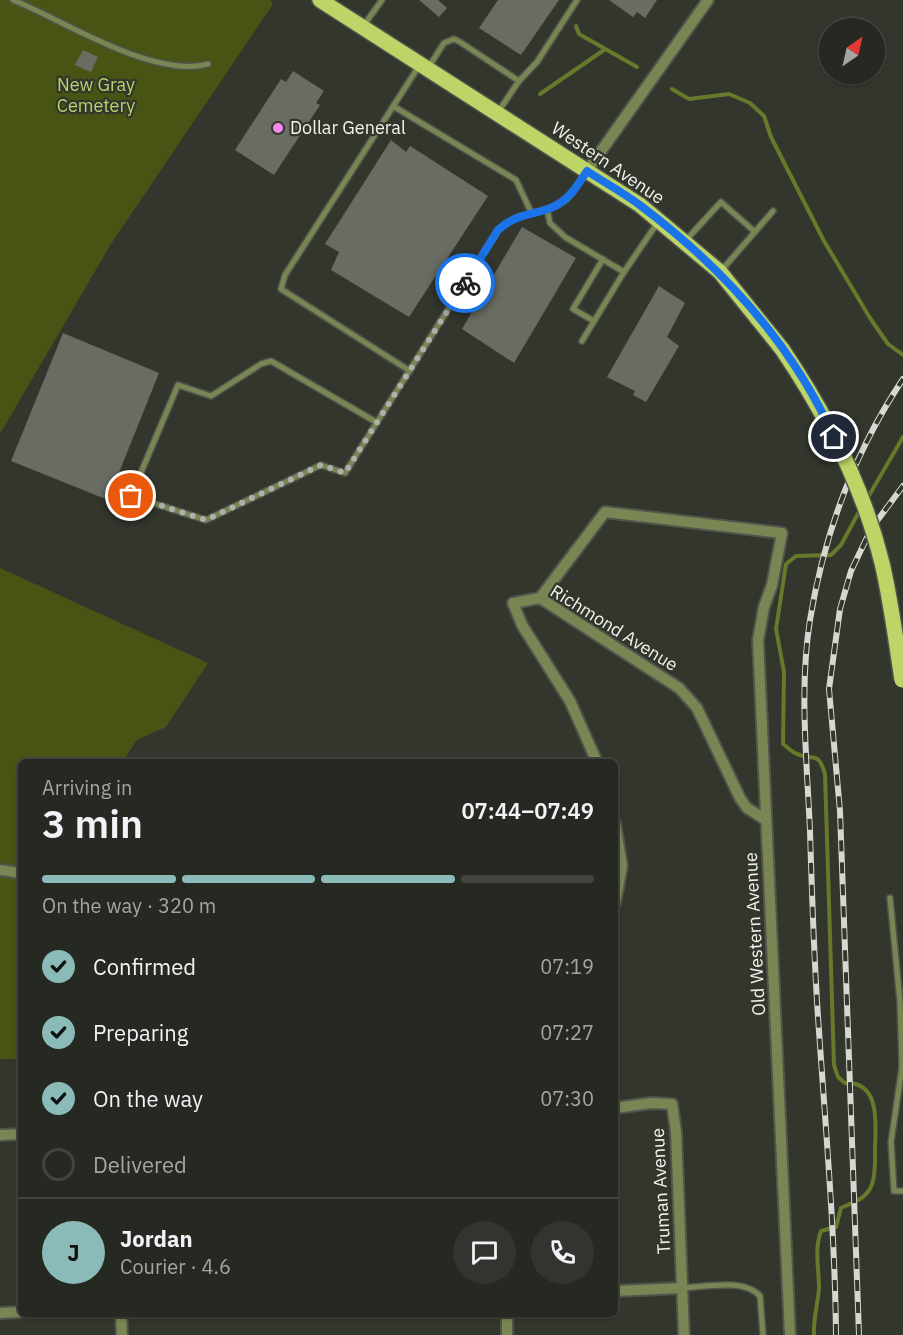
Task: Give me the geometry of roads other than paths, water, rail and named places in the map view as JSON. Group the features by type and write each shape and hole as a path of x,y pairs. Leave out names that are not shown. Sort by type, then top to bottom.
{"main road":[{"name":"Western Avenue","path":"320,0 587,171 659,220 720,272 782,349 827,422 865,512 884,572 902,684"}],"street":[{"path":"587,171 708,0"},
{"name":"Old Western Avenue","path":"540,598 605,512 782,534 758,640 790,1335"},
{"name":"Richmond Avenue","path":"596,759 570,701 522,625 513,603 540,598 679,688 697,708 740,798 747,808 766,820"},
{"path":"618,841 622,866 618,887"},
{"path":"0,870 18,873"},
{"name":"Truman Avenue","path":"618,1108 651,1103 672,1104 676,1132 684,1335"},
{"path":"0,1135 18,1134"},
{"path":"618,1291 682,1288"},
{"path":"0,1313 18,1312"},
{"path":"121,1317 122,1335"},
{"path":"507,1317 507,1335"}],"lane":[{"path":"13,0 104,43 166,66 191,68 208,64"},
{"path":"363,27 382,0"},
{"path":"497,114 519,81 537,62 577,0"},
{"path":"410,370 281,289 285,275 393,106 444,43 454,39 519,81"},
{"path":"393,106 516,180 531,212"},
{"path":"376,422 271,362 261,364 211,396 178,385 131,496 206,520 321,465 345,473 498,230 512,219 562,203 572,194 587,171"},
{"path":"685,241 721,202 755,232"},
{"path":"548,209 550,223 565,237 624,272"},
{"path":"720,272 773,211"},
{"path":"582,341 659,220"},
{"path":"594,321 573,309 603,259"},
{"path":"890,898 900,1002 902,1067 891,1142 894,1191 903,1191"},
{"path":"682,1288 730,1286 751,1289 760,1296 763,1335"}],"waterway":[{"path":"576,26 579,34 637,67"},
{"path":"540,94 604,50"},
{"path":"672,89 689,99 729,94 750,103 764,116 771,137 824,241 888,344 903,355"},
{"path":"867,499 903,437"},
{"path":"814,1335 819,1288 817,1252 821,1231 836,1227 841,1208 860,1199 870,1189 875,1171 876,1127 874,1105 870,1096 865,1089 856,1084 845,1083 838,1077 834,1065 825,774 820,761 795,753 783,744 784,672 776,629 786,564 796,556 831,555 841,545 860,510"}],"railway":[{"path":"836,1335 832,1221 813,931 804,699 805,672 816,588 833,525 856,464 886,406 903,379"},
{"path":"859,1335 840,811 829,689 840,609 851,571 871,529 903,486"}],"place":[{"name":"Dollar General","path":"278,128"}],"park label":[{"name":"New Gray Cemetery","path":"96,95"}]}
